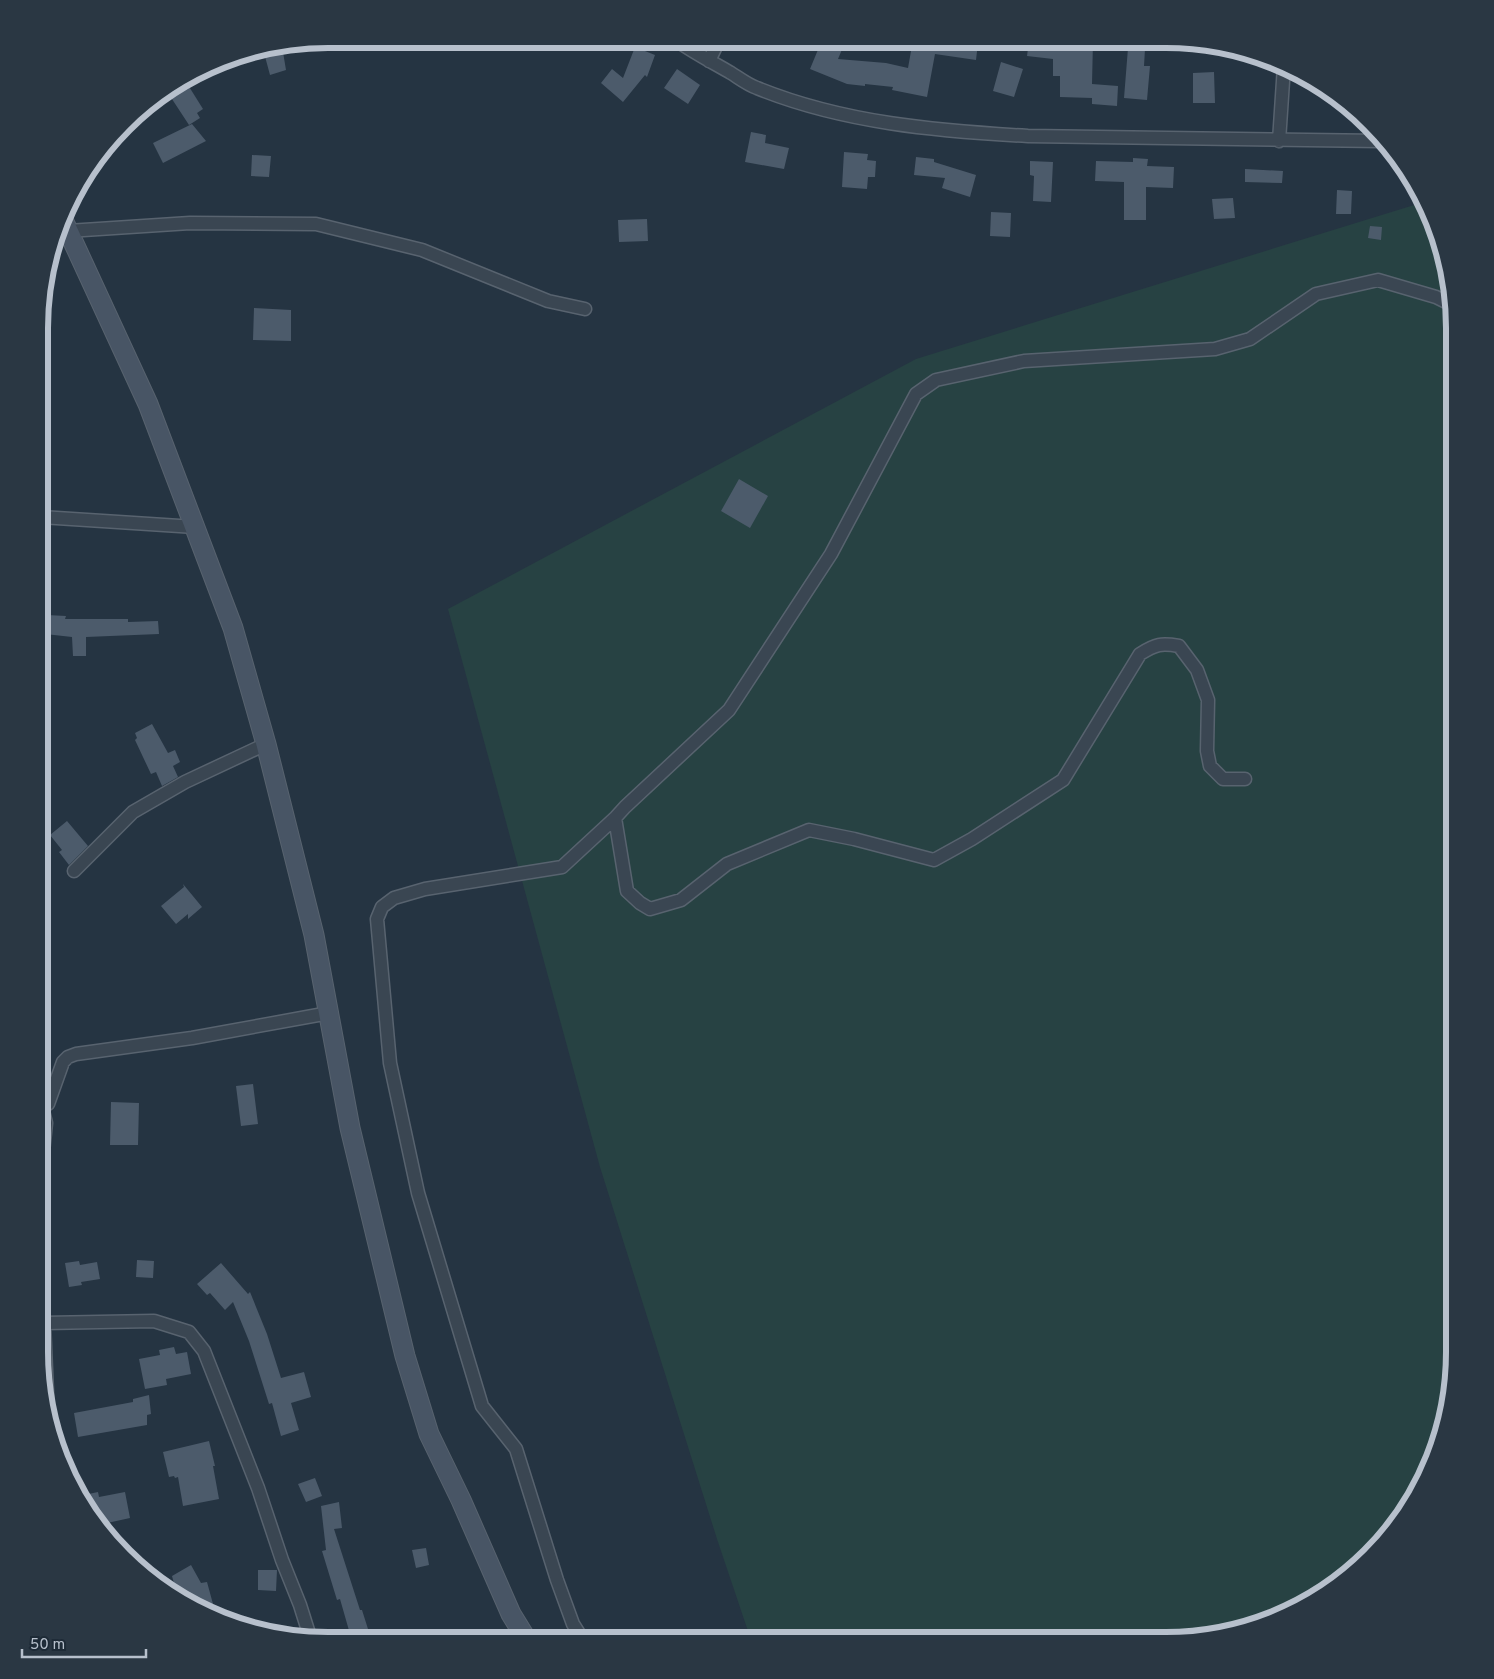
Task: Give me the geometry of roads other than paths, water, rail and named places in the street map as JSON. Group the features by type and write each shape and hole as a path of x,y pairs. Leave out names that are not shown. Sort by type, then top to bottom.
{"main road":[{"path":"66,227 148,404 233,628 266,744 314,935 350,1128 405,1356 429,1434 461,1500 511,1614 522,1632"}],"street":[{"path":"687,47 755,88 794,102 897,125 1028,136 1376,142"},
{"path":"709,61 716,47"},
{"path":"1278,141 1283,73"},
{"path":"66,227 190,223 316,224 422,250 548,301 585,309"},
{"path":"578,1632 573,1624 557,1580 516,1449 482,1406 418,1193 390,1063 377,919 382,907 394,898 425,889 562,867 729,710 831,554 916,394 936,380 1024,361 1215,349 1250,339 1316,294 1378,280 1436,297 1445,302"},
{"path":"48,518 195,528"},
{"path":"615,818 627,891 640,904 650,908 681,900 727,864 809,830 854,839 934,860 972,839 1063,780 1140,654 1163,643 1179,646 1200,677 1208,700 1207,751 1210,766 1223,779 1245,779"},
{"path":"74,871 134,812 185,782 266,744"},
{"path":"48,1104 63,1062 68,1057 76,1054 192,1038 329,1013"},
{"path":"48,1323 154,1321 189,1332 204,1351 258,1488 308,1631"}]}
